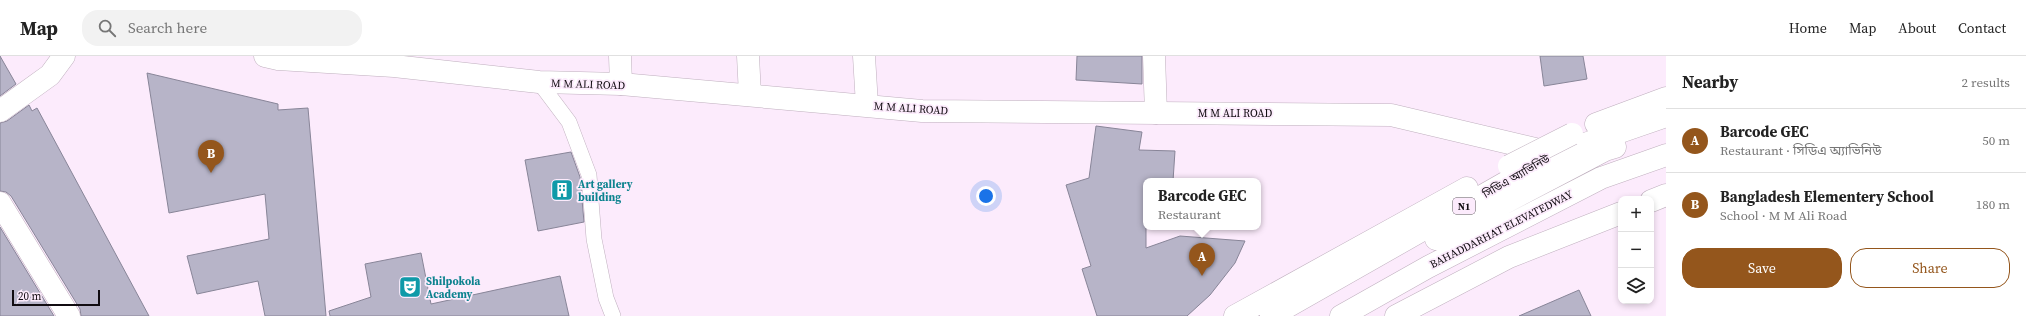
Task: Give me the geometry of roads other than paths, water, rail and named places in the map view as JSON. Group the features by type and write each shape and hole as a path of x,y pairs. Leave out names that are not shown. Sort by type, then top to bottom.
{"main road":[{"path":"0,111 50,76 64,56"},
{"name":"M M ALI ROAD","path":"265,56 278,59 392,61 539,82 621,84 922,111 1391,114 1556,154"},
{"path":"620,56 621,84"},
{"path":"748,56 750,95"},
{"path":"864,56 867,105"},
{"path":"1154,56 1156,113"},
{"path":"1235,316 1430,207 1572,134 1666,98"},
{"name":"সিডিএ অ্যাভিনিউ","path":"1271,316 1556,154 1666,116"},
{"name":"BAHADDARHAT ELEVATEDWAY","path":"1299,316 1415,250 1605,150 1666,130"},
{"name":"BAHADDARHAT ELEVATEDWAY","path":"1341,316 1428,267 1601,178 1666,155"},
{"path":"1654,200 1666,195"},
{"path":"0,203 61,314"},
{"path":"1396,316 1509,257 1618,214"}],"lane":[{"path":"539,82 569,122 589,175 594,239 606,298 613,316"}],"place":[{"name":"Bangladesh Elementery School","path":"211,173"},
{"name":"Art gallery building","path":"562,190"},
{"name":"Barcode GEC","path":"1202,276"},
{"name":"Shilpokola Academy","path":"410,287"}]}
